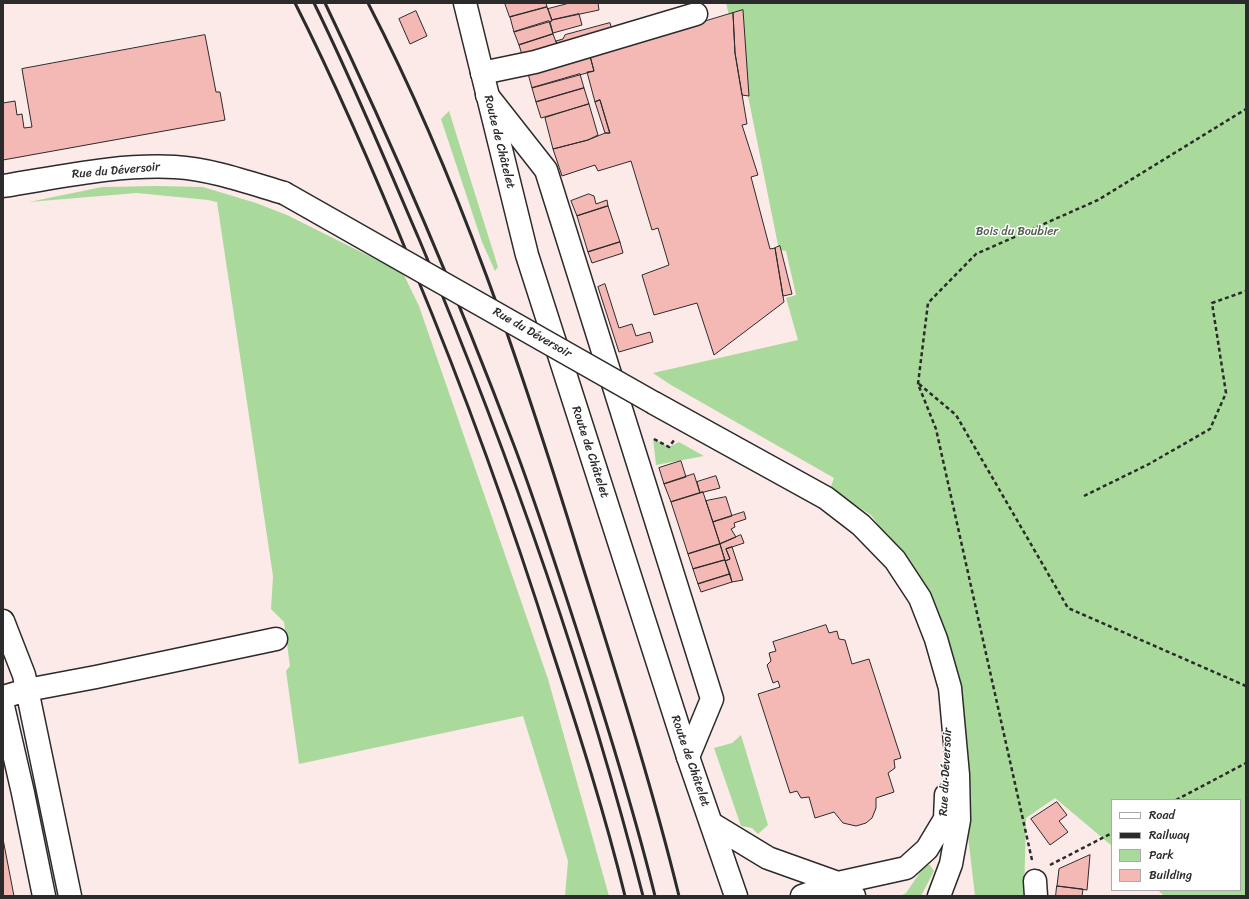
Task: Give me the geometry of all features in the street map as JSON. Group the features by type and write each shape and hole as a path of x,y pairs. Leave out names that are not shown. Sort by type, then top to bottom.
{"main road":[{"name":"Route de Châtelet","path":"464,3 527,255 688,757 736,896"},
{"path":"482,73 535,62 696,14"},
{"path":"488,95 546,170 712,699 688,757"},
{"name":"Rue du Déversoir","path":"10,185 65,175 129,168 176,167 230,177 284,193 826,498 861,525 899,566 920,598 936,639 950,688 958,775 959,813 951,864 939,896"},
{"path":"3,621 24,675 70,896"},
{"path":"3,696 27,690 96,678 276,639"},
{"name":"Rue du Déversoir","path":"802,896 846,890 906,868 927,849 945,819 950,688"},
{"path":"3,706 44,896"},
{"path":"712,824 768,858 846,890"},
{"path":"951,864 956,896"},
{"path":"860,896 906,868"}],"path":[{"path":"1111,834 1038,878 936,430 918,384 928,303 976,254 1098,200 1246,109"},
{"path":"1084,496 1148,464 1210,429 1226,393 1212,303 1246,291"},
{"path":"918,384 956,415 1068,608 1246,686"},
{"path":"625,423 669,447 687,421"},
{"path":"1178,799 1246,763"}],"green space":[{"name":"Bois du Boubier","path":"726,3 1246,3 1246,896 1164,896 1159,891 1241,891 1241,799 1111,799 1111,845 1055,798 1026,818 1024,896 975,896 968,836 960,679 927,591 871,515 830,489 834,478 671,385 653,373 798,340 786,298 796,295 786,251 779,250 746,86"},
{"path":"449,111 498,267 495,271 482,242 441,119"},
{"path":"102,187 203,187 256,203 287,215 403,273 419,306 548,679 609,896 565,896 568,861 523,716 299,764 286,671 290,666 284,622 271,609 273,576 217,202 137,193 29,202"},
{"path":"653,438 669,447 679,442 704,456 656,465"},
{"path":"741,735 768,825 758,834 752,828 741,826 714,748 732,743"},
{"path":"925,865 930,865 934,871 921,896 900,896 906,893"}],"building":[{"path":"505,3 546,3 547,7 510,17"},
{"path":"570,3 598,3 599,10 552,20 548,9"},
{"path":"547,7 552,21 514,32 510,17"},
{"path":"743,10 749,96 742,95 735,53 733,13"},
{"path":"416,11 427,36 410,44 399,19"},
{"path":"733,13 735,53 747,124 742,125 758,175 751,177 770,249 775,248 784,302 714,355 697,303 654,315 642,275 669,265 658,228 652,230 631,161 598,171 595,165 562,176 553,149 588,140 605,133 610,133 600,100 595,102 587,72 594,71 590,56"},
{"path":"579,14 582,25 553,33 550,22 552,20"},
{"path":"549,21 553,34 519,45 514,32"},
{"path":"610,23 614,36 559,50 556,41 563,39 565,35"},
{"path":"553,34 559,50 524,61 519,45"},
{"path":"205,35 216,92 220,92 225,120 3,160 3,103 15,101 17,115 22,114 24,128 32,127 22,69"},
{"path":"590,56 594,71 532,88 527,70"},
{"path":"580,74 584,88 536,102 532,88"},
{"path":"584,88 589,104 541,118 536,102"},
{"path":"600,100 610,133 605,133 595,102"},
{"path":"589,104 598,135 588,140 553,149 545,118"},
{"path":"589,194 594,196 596,204 607,200 608,206 577,216 571,201"},
{"path":"608,206 620,242 588,252 577,216"},
{"path":"620,242 623,253 592,263 588,252"},
{"path":"780,246 792,294 783,296 775,248"},
{"path":"605,284 619,328 632,324 636,336 650,332 653,342 619,352 598,287"},
{"path":"681,461 686,477 664,484 659,468"},
{"path":"694,474 700,493 671,502 664,484"},
{"path":"716,476 720,488 700,493 697,482"},
{"path":"703,492 720,544 688,554 671,502"},
{"path":"726,497 732,516 713,522 706,501"},
{"path":"744,512 746,519 734,523 735,527 731,529 736,537 720,544 713,522"},
{"path":"741,535 744,543 726,549 730,559 725,561 720,544"},
{"path":"720,544 725,560 693,569 688,554"},
{"path":"732,547 743,580 732,582 725,561 730,559 726,549"},
{"path":"725,560 730,574 698,584 693,569"},
{"path":"730,574 732,582 701,592 698,584"},
{"path":"826,625 829,633 837,631 839,639 845,640 852,664 869,659 901,758 894,760 895,768 888,773 894,792 876,798 876,808 872,818 866,823 856,826 843,823 834,812 815,818 809,797 801,798 797,791 790,793 758,694 780,687 778,681 773,683 767,665 771,661 769,653 776,651 773,642"},
{"path":"1057,802 1067,815 1059,821 1068,832 1050,845 1031,819"},
{"path":"3,839 14,896 3,896"},
{"path":"1090,855 1087,890 1057,886 1059,869"},
{"path":"1057,886 1083,889 1082,896 1056,896"}],"railway":[{"path":"295,3 372,168 433,317 488,460 572,713 600,804 625,896"},
{"path":"314,3 355,91 419,239 484,400 514,481 571,646 621,812 643,896"},
{"path":"325,3 401,168 425,224 471,335 515,448 549,545 601,706 655,896"},
{"path":"368,3 401,70 460,206 511,346 558,487 645,768 679,896"}]}
